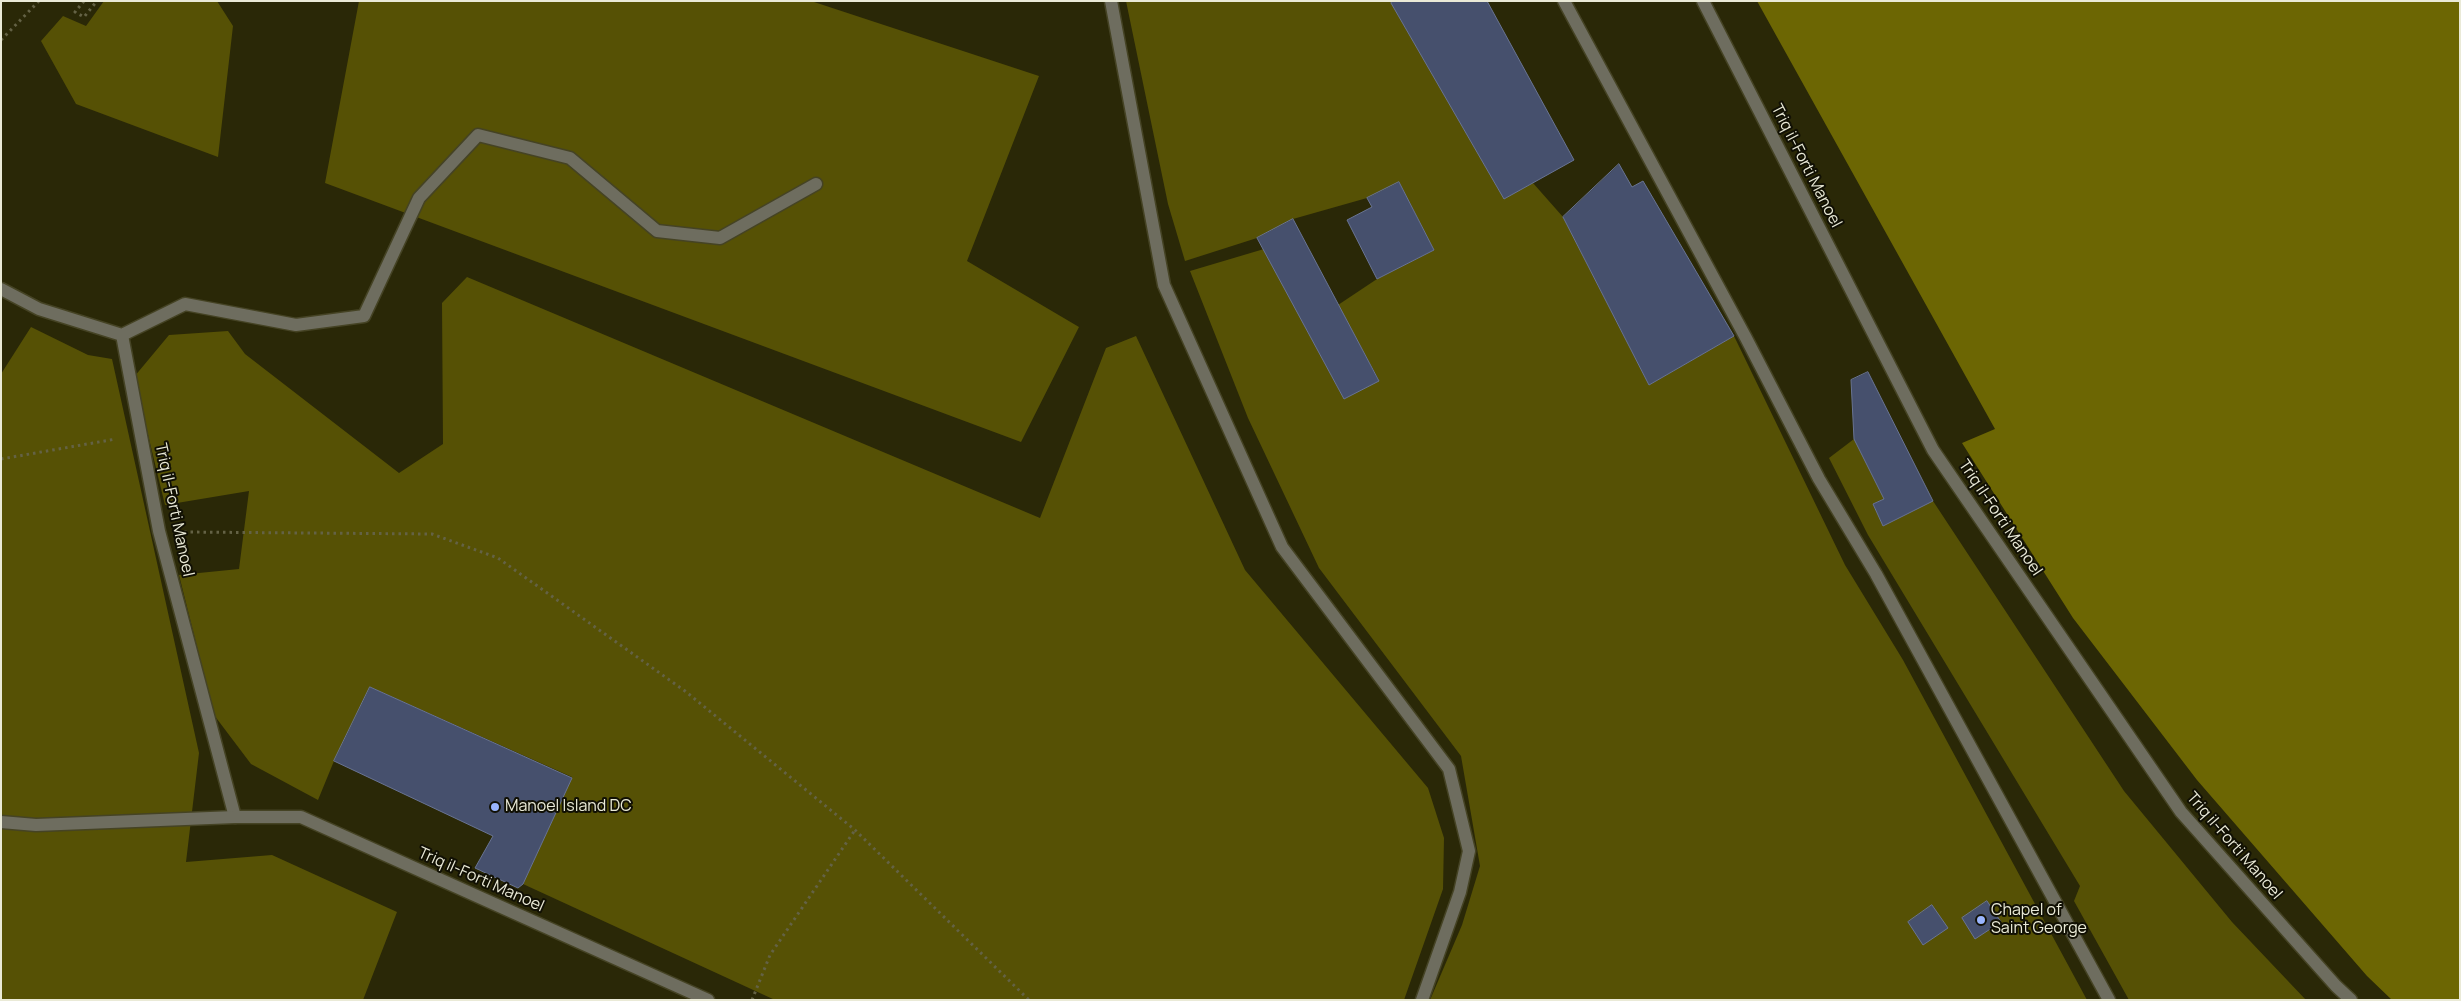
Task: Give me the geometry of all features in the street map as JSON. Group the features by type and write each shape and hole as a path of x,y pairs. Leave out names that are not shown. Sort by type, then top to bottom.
{"street":[{"path":"1111,1 1164,285 1282,547 1449,769 1469,851 1460,892 1422,1000"},
{"path":"1564,1 1746,338 1819,478 1876,574 2109,1000"},
{"name":"Triq il-Forti Manoel","path":"1703,1 1933,450 2181,812 2336,986 2351,1000"},
{"path":"1,289 39,309 122,335 185,304 296,324 364,316 419,198 478,135 570,158 657,231 720,238 816,184"},
{"name":"Triq il-Forti Manoel","path":"122,335 159,531 235,817"},
{"name":"Triq il-Forti Manoel","path":"1,822 36,825 235,817 301,817 708,1000"}],"path":[{"path":"1,40 38,1"},
{"path":"84,1 75,12 84,17 97,1"},
{"path":"1,459 141,435"},
{"path":"159,531 432,534 498,558 685,691 855,830 1029,1000"},
{"path":"752,1000 770,955 855,830"}],"shaded area":[{"path":"104,1 217,1 233,26 218,157 76,104 41,41 63,16 86,26"},
{"path":"359,1 811,1 1039,76 967,261 1079,327 1021,442 325,183"},
{"path":"1126,1 1390,1 1504,198 1533,183 1563,217 1649,385 1734,336 1845,565 1903,660 2087,1000 1430,1000 1462,925 1480,866 1461,756 1319,568 1248,418 1190,271 1264,249 1344,399 1379,380 1338,305 1377,279 1434,250 1399,182 1367,198 1293,219 1257,238 1185,261 1168,204"},
{"path":"1757,1 2460,1 2460,1000 2392,1000 2367,976 2197,780 2073,618 1962,443 1995,429"},
{"path":"467,277 1040,518 1106,348 1136,336 1245,570 1428,788 1444,838 1443,889 1404,1000 775,1000 523,884 572,777 370,687 334,761 318,800 251,764 214,715 179,575 239,569 249,491 165,505 134,377 169,335 228,331 245,354 399,473 443,444 442,303"},
{"path":"31,327 88,355 112,359 199,753 186,862 272,855 397,912 363,1000 1,1000 1,374"},
{"path":"1854,439 1884,499 1873,504 1883,526 1933,501 2124,791 2232,922 2306,1000 2129,1000 2074,901 2080,886 1868,535 1829,458"}],"building":[{"path":"1394,1 1487,1 1574,160 1504,199 1391,3"},
{"path":"1619,164 1632,187 1643,181 1734,336 1649,385 1563,217"},
{"path":"1399,182 1434,250 1377,279 1347,220 1372,207 1367,198"},
{"path":"1293,219 1379,381 1344,399 1257,238"},
{"path":"1868,372 1933,501 1883,526 1873,504 1884,499 1854,439 1851,380"},
{"name":"Manoel Island DC","path":"370,687 572,778 523,884 518,888 475,868 493,836 334,761"},
{"name":"Chapel of Saint George","path":"1987,901 2001,922 1975,939 1962,918"},
{"path":"1932,905 1948,928 1923,945 1908,922"}],"place":[{"name":"Manoel Island DC","path":"495,807"},
{"name":"Chapel of Saint George","path":"1981,920"}]}
